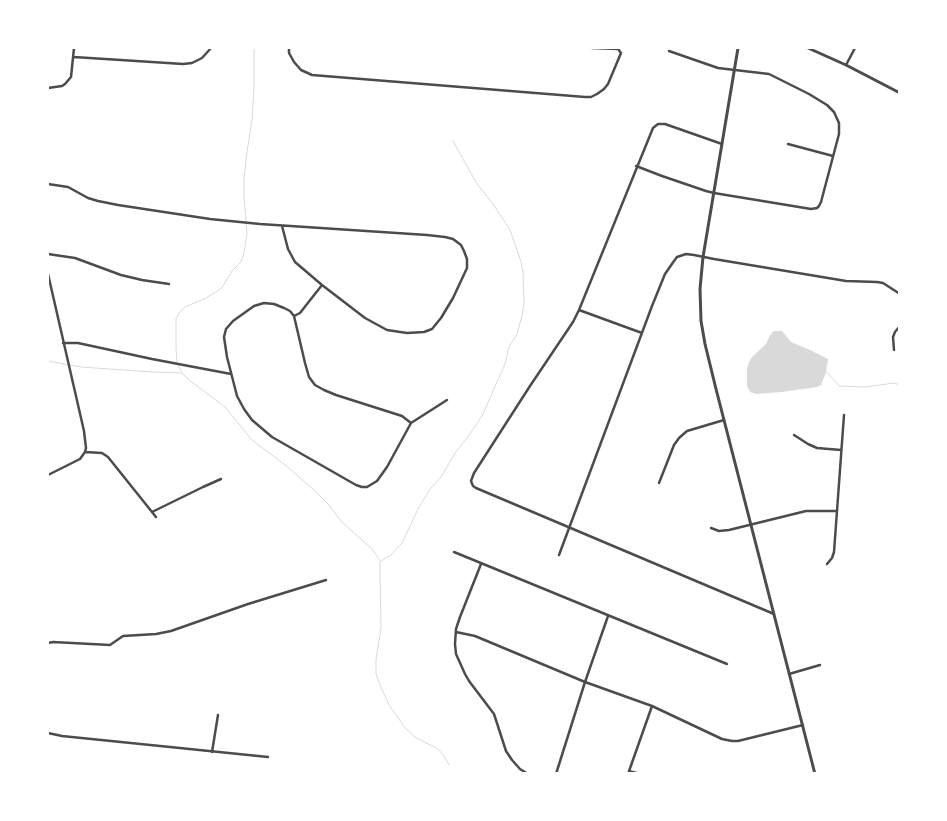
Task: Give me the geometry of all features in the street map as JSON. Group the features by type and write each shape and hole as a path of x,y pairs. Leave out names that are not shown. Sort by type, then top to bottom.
{"street":[{"path":"48,88 62,86 72,77 74,48"},
{"path":"74,57 182,64 192,63 202,58 211,48"},
{"path":"289,48 289,54 294,62 301,70 312,75 585,97 591,97 604,89 611,79 621,54 618,49 592,48"},
{"path":"738,48 703,257 700,289 701,321 724,420 815,774"},
{"path":"808,48 900,93"},
{"path":"846,65 855,48"},
{"path":"636,166 714,193 807,209 817,208 821,202 839,134 839,123 836,115 827,105 769,74 725,69 701,63 669,50"},
{"path":"722,144 665,124 655,125 650,132 573,322 474,473 471,481 476,488 774,614"},
{"path":"788,144 832,156"},
{"path":"48,184 64,186 88,198 118,205 210,219 282,226 445,236 456,240 461,245 467,259 466,271 453,298 435,326 424,332 407,333 382,328 365,318 298,264 291,255 282,226"},
{"path":"48,254 74,258 121,275 169,284"},
{"path":"559,555 665,274 680,256 686,254 846,281 883,283 900,294"},
{"path":"48,274 86,442 85,452 80,459 48,476"},
{"path":"294,316 300,313 322,285"},
{"path":"410,423 402,416 336,396 316,385 309,376 294,316 290,311 274,304 264,303 254,306 226,329 224,337 231,374 244,410 257,425 280,441 362,487 367,488 377,481 387,467 410,423 447,400"},
{"path":"579,310 642,333"},
{"path":"894,350 895,332 900,326"},
{"path":"63,343 78,343 231,374"},
{"path":"827,564 834,552 844,415"},
{"path":"659,483 674,445 679,438 687,431 724,420"},
{"path":"794,435 817,448 841,450"},
{"path":"85,452 102,453 108,457 156,517"},
{"path":"152,512 221,479"},
{"path":"711,528 723,531 806,511 837,511"},
{"path":"454,552 727,664"},
{"path":"481,564 460,617 456,632 456,654 465,674 494,714 506,751 520,769 528,774"},
{"path":"48,643 110,645 123,636 171,631 326,580"},
{"path":"556,774 608,616"},
{"path":"456,632 474,636 585,682 652,706 722,739 732,741 745,739 803,725"},
{"path":"789,674 820,665"},
{"path":"640,774 628,772 652,706"},
{"path":"212,752 218,715"},
{"path":"48,733 268,757"}],"shaded area":[{"path":"774,331 782,331 791,342 828,359 821,385 782,392 756,394 750,392 747,386 749,362 766,344"}],"waterway":[{"path":"177,362 176,319 179,313 185,307 219,290 232,271 241,262 244,253 247,234 244,179 252,120 254,48"},
{"path":"381,561 391,555 402,543 419,507 482,416 505,364 509,347 517,334 522,316 524,303 523,272 510,230 477,184 453,141"},
{"path":"48,361 81,367 181,373"},
{"path":"178,365 182,373 189,380 225,407 252,440 289,468 316,492 341,521 372,549 380,561 381,628 376,659 376,674 389,705 406,729 415,737 438,749 449,765"},
{"path":"827,372 839,386 866,387 894,383 900,385"}]}
